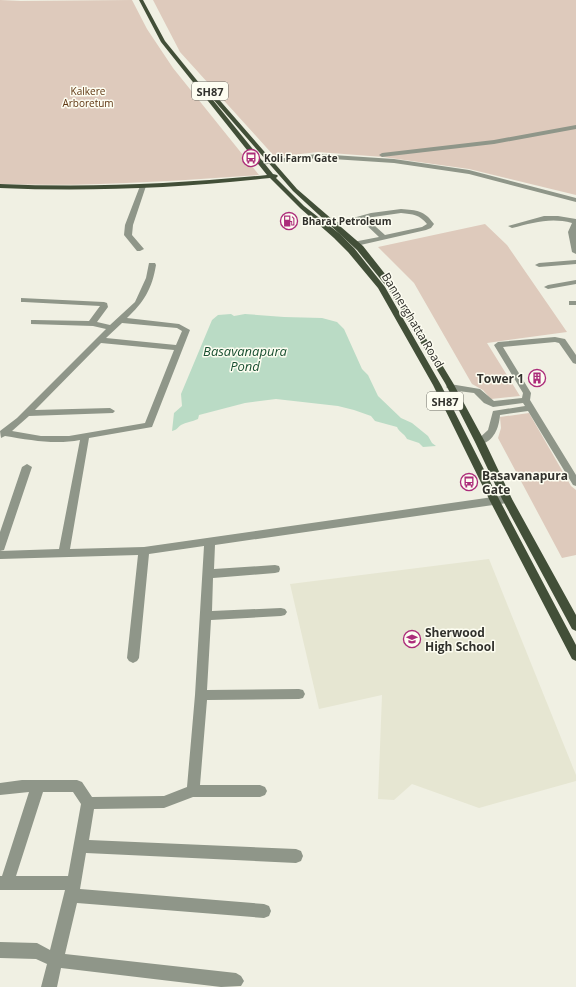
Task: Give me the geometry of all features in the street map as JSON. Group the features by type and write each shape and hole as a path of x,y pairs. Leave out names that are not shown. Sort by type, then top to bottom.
{"main road":[{"name":"Bannerghatta Road","path":"141,0 163,41 260,163 302,207 337,236 351,250 382,289 437,385 495,501 576,656"},
{"name":"Bannerghatta Road","path":"147,0 171,42 269,162 311,205 356,244 392,288 450,387 480,442 507,499 576,626"},
{"path":"0,186 59,189 143,186 281,175"},
{"path":"382,289 392,288"}],"street":[{"path":"352,158 494,142 576,128"},
{"path":"260,163 317,156 394,161 469,172 576,200"},
{"path":"140,249 128,235 129,225 143,186"},
{"path":"334,224 361,217 405,211 419,213 430,221 431,224 429,227 424,229 356,244"},
{"path":"512,226 546,216 576,222 572,232 576,252"},
{"path":"361,217 384,238"},
{"path":"532,220 537,226"},
{"path":"539,265 576,262"},
{"path":"2,435 28,413 99,340 138,303 150,278 152,265"},
{"path":"548,287 576,282"},
{"path":"24,300 104,305 93,322 94,324"},
{"path":"2,435 41,439 69,439 149,426 186,330 183,327 121,320"},
{"path":"34,322 94,324 112,328"},
{"path":"576,361 562,341 555,339 498,345 527,393 528,404 576,483"},
{"path":"99,340 179,348"},
{"path":"450,387 469,388 477,391 487,401 493,404 528,404"},
{"path":"480,442 491,435 494,430 496,413 528,404"},
{"path":"28,413 110,411"},
{"path":"64,553 85,437"},
{"path":"0,547 27,467"},
{"path":"0,555 144,550 507,499"},
{"path":"193,791 201,695 210,541"},
{"path":"133,658 144,550"},
{"path":"208,574 275,569"},
{"path":"205,616 281,612"},
{"path":"201,695 299,694"},
{"path":"38,786 18,851 3,883 72,889 264,911"},
{"path":"0,789 38,786 77,786 88,803 72,889 49,987"},
{"path":"88,803 164,802 193,791 260,791"},
{"path":"80,846 296,856"},
{"path":"0,950 37,951 55,960 236,981"}],"shaded area":[{"name":"Sherwood High School","path":"489,559 576,775 576,781 479,808 412,784 394,800 378,799 382,695 319,709 290,584"}],"green space":[{"name":"Kalkere Arboretum","path":"0,0 132,0 147,29 173,68 259,175 98,184 0,184"},
{"path":"153,0 576,0 576,195 469,169 383,157 318,152 275,157 180,52"},
{"path":"485,224 507,245 567,332 487,343 520,396 491,399 483,390 472,384 414,283 378,247"},
{"path":"529,413 571,486 576,490 576,555 562,558 498,438 501,428 500,417"}],"water":[{"name":"Basavanapura Pond","path":"231,314 234,316 245,314 322,318 337,322 344,329 362,369 368,375 378,396 401,418 412,423 428,436 432,443 436,446 423,447 419,443 407,439 397,427 375,421 371,416 354,410 338,406 276,399 245,403 199,415 198,419 183,424 172,431 174,413 182,406 181,394 212,320 218,315"}],"place":[{"name":"Koli Farm Gate","path":"251,158"},
{"name":"Bharat Petroleum","path":"289,221"},
{"name":"Tower 1","path":"537,378"},
{"name":"Basavanapura Gate","path":"469,482"},
{"name":"Sherwood High School","path":"412,639"}]}
